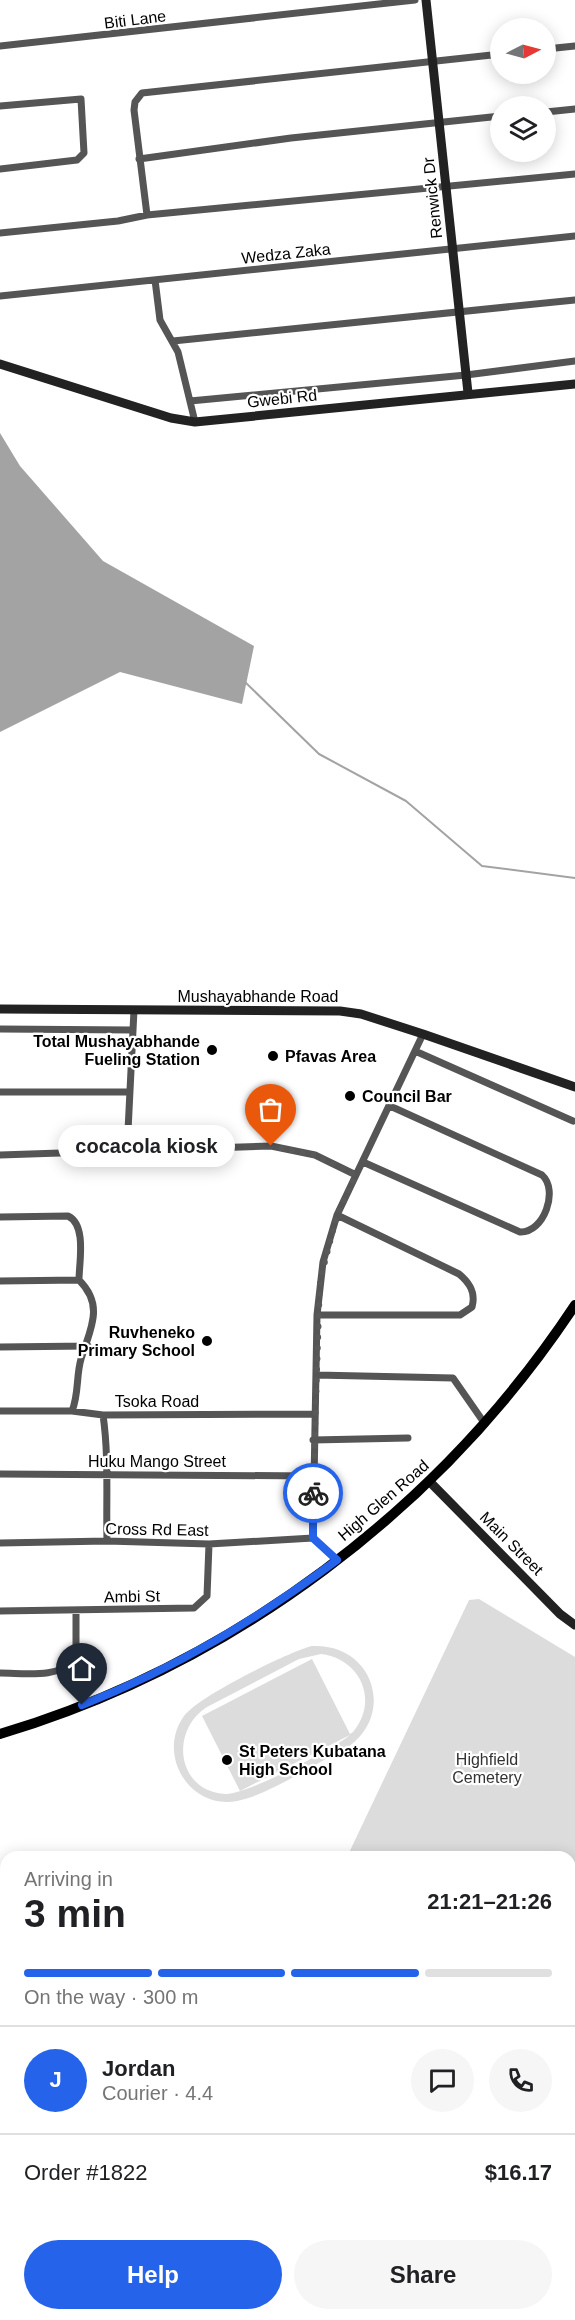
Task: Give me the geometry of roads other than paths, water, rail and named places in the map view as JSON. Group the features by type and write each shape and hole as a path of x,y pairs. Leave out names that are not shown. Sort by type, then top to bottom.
{"main road":[{"name":"High Glen Road","path":"0,1734 99,1698 195,1655 287,1598 337,1560 429,1481 484,1424 534,1367 575,1305"}],"street":[{"name":"Biti Lane","path":"0,46 415,0"},
{"name":"Renwick Dr","path":"426,0 468,393"},
{"path":"556,48 575,46"},
{"path":"147,215 134,110 135,102 142,93 490,55"},
{"path":"0,106 81,99 86,140 84,153 77,160 0,168"},
{"path":"556,111 575,110"},
{"path":"140,159 490,117"},
{"path":"0,233 118,221 147,215 575,174"},
{"name":"Wedza Zaka","path":"0,296 575,236"},
{"path":"155,280 160,320 173,341 195,422"},
{"path":"173,341 575,300"},
{"path":"190,400 466,375 575,361"},
{"name":"Gwebi Rd","path":"0,364 171,418 195,422 575,384"},
{"name":"Mushayabhande Road","path":"0,1009 340,1011 361,1014 423,1034 575,1087"},
{"path":"127,1151 134,1010"},
{"path":"0,1029 132,1030"},
{"path":"337,1560 313,1538 317,1315 323,1262 337,1215 423,1034"},
{"path":"415,1051 573,1121"},
{"path":"0,1092 129,1092"},
{"path":"363,1162 520,1232 530,1231 541,1220 550,1188 548,1180 542,1175 390,1106"},
{"path":"0,1155 271,1146 315,1155 356,1175"},
{"path":"317,1315 460,1315 472,1307 474,1299 467,1280 459,1274 337,1215"},
{"path":"0,1217 68,1216 74,1219 79,1227 79,1280 90,1292 94,1305 88,1346 81,1360 77,1398 72,1411"},
{"path":"0,1281 79,1280"},
{"path":"0,1347 88,1346"},
{"path":"316,1375 453,1378 484,1424"},
{"name":"Tsoka Road","path":"0,1411 72,1411 103,1415 315,1414"},
{"path":"103,1415 108,1444 105,1474 107,1541"},
{"path":"313,1440 408,1438"},
{"name":"Huku Mango Street","path":"0,1474 313,1476"},
{"name":"Main Street","path":"429,1481 560,1614 575,1625"},
{"name":"Cross Rd East","path":"0,1543 107,1541 209,1544 313,1538"},
{"name":"Ambi St","path":"0,1611 194,1608 207,1596 209,1544"},
{"path":"0,1673 58,1672 68,1667 76,1659 76,1611"}],"waterway":[{"path":"245,682 319,754 406,801 482,866 575,878"}],"place":[{"name":"Total Mushayabhande Fueling Station","path":"212,1050"},
{"name":"Pfavas Area","path":"273,1056"},
{"name":"Council Bar","path":"350,1096"},
{"name":"cocacola kiosk","path":"271,1146"},
{"name":"Ruvheneko Primary School","path":"207,1341"},
{"name":"St Peters Kubatana High School","path":"227,1760"}],"park label":[{"name":"Highfield Cemetery","path":"487,1768"}]}
